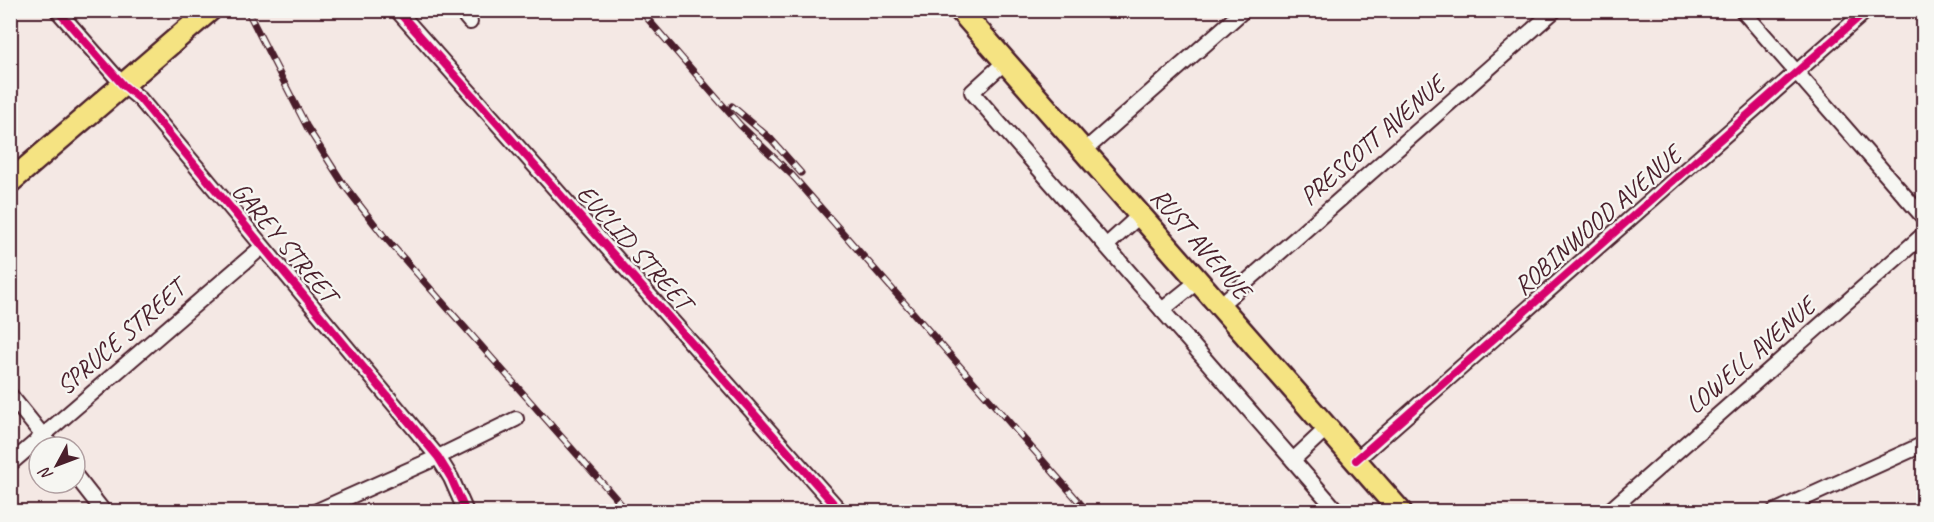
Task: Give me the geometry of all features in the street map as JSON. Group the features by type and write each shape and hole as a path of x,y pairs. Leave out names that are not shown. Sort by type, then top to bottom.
{"highway":[{"path":"10,182 210,10"},
{"name":"RUST AVENUE","path":"960,10 1401,512"}],"street":[{"name":"GAREY STREET","path":"57,10 123,85 140,99 438,457 451,478 466,512"},
{"name":"EUCLID STREET","path":"398,10 841,512"},
{"path":"460,10 470,22"},
{"path":"1084,151 1244,10"},
{"name":"PRESCOTT AVENUE","path":"1219,306 1556,10"},
{"path":"1742,10 1923,218"},
{"name":"ROBINWOOD AVENUE","path":"1356,460 1867,10"},
{"path":"1006,61 972,92 1338,512"},
{"path":"1106,246 1140,214"},
{"name":"LOWELL AVENUE","path":"1608,512 1923,234"},
{"name":"SPRUCE STREET","path":"55,435 262,247"},
{"path":"1162,310 1198,281"},
{"path":"10,395 41,435"},
{"path":"315,512 516,419"},
{"path":"1293,460 1327,428"},
{"path":"1774,512 1923,444"},
{"name":"SPRUCE STREET","path":"10,464 27,454"},
{"path":"87,491 104,512"}],"railway":[{"path":"247,10 307,127 344,185 383,235 628,512"},
{"path":"640,10 740,125 792,175 1088,512"},
{"path":"732,106 771,139 801,173"}],"cycle path":[{"path":"57,10 123,85 140,99 438,457 451,478 466,512"},
{"path":"397,10 841,512"},
{"path":"1356,460 1867,10"}]}
